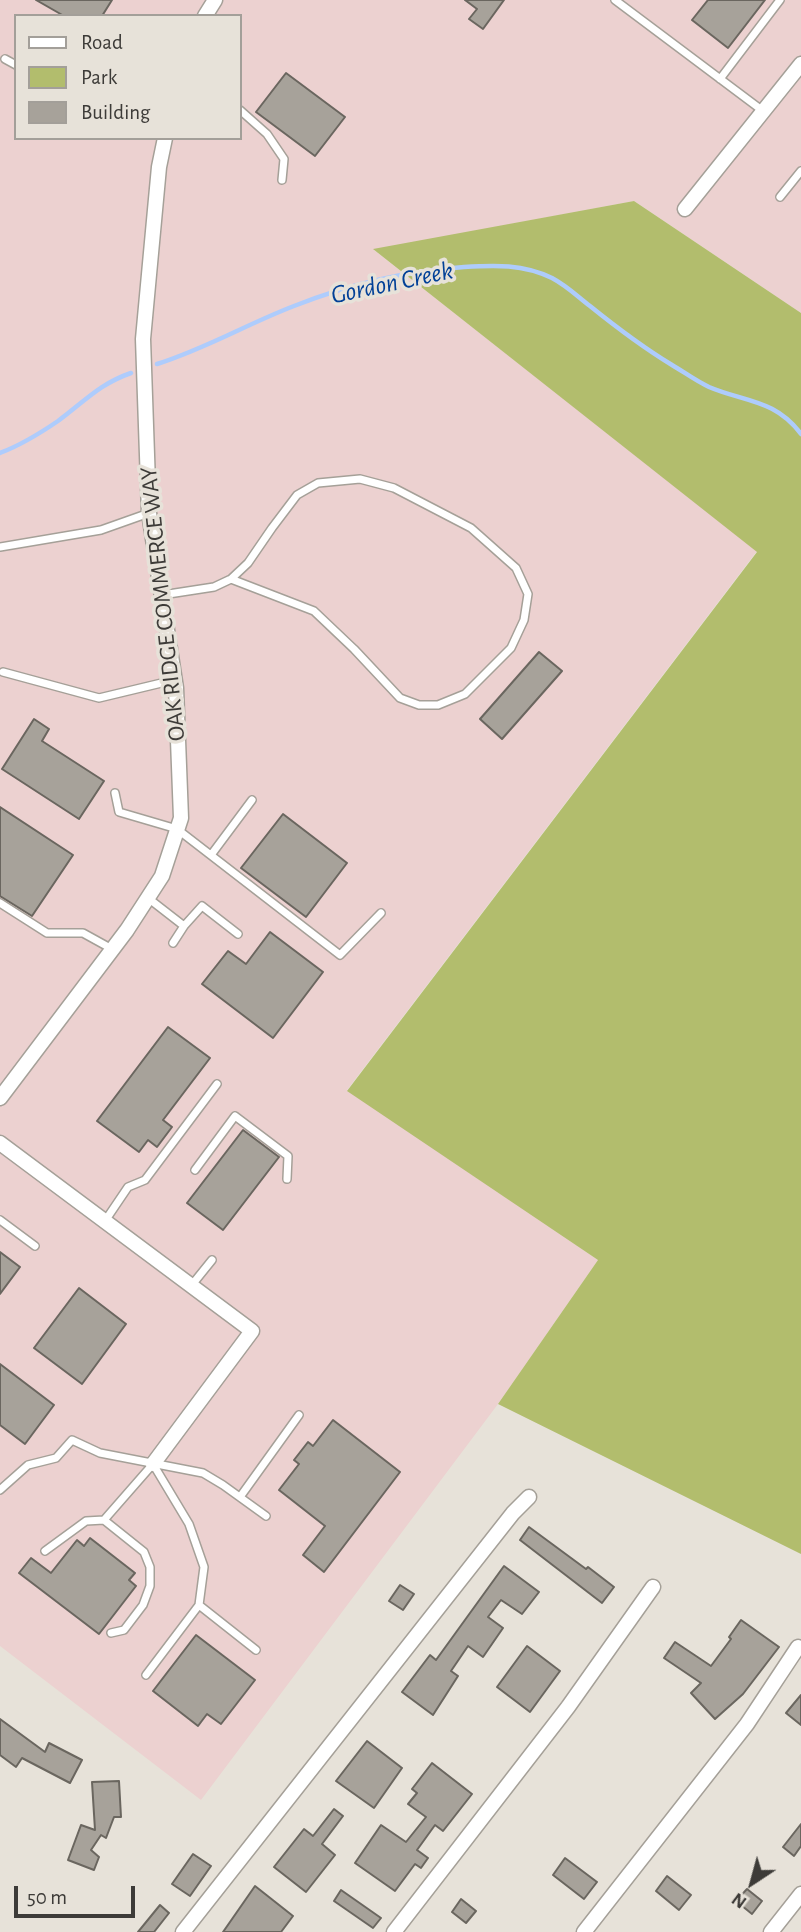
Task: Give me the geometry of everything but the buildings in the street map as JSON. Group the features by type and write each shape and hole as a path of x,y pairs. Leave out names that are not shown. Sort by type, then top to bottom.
{"street":[{"path":"685,209 801,64"},
{"name":"OAK RIDGE COMMERCE WAY","path":"0,1098 113,949 148,898 162,876 181,818 175,679 149,513 143,340 164,140"},
{"path":"0,1143 252,1331 153,1464"},
{"path":"183,1932 513,1513 529,1497"},
{"path":"394,1932 568,1707 653,1587"},
{"path":"584,1932 747,1724 798,1647"},
{"path":"771,1932 801,1894"}],"lane":[{"path":"615,0 763,111"},
{"path":"720,79 780,0"},
{"path":"5,59 14,64"},
{"path":"242,112 267,134 284,159 282,180"},
{"path":"780,197 801,171"},
{"path":"162,595 214,587 231,579 248,563 297,495 318,483 360,480 394,488 471,527 516,568 528,594 524,621 511,648 465,694 438,705 419,705 400,698 314,611 231,579"},
{"path":"0,547 101,530 149,513"},
{"path":"2,672 99,698 175,679"},
{"path":"115,793 119,812 177,829 340,955 381,913"},
{"path":"211,855 252,800"},
{"path":"148,898 184,926"},
{"path":"0,903 47,933 83,933 113,949"},
{"path":"173,943 202,906 238,934"},
{"path":"105,1221 128,1187 145,1180 217,1084"},
{"path":"195,1170 235,1116 288,1156 287,1180"},
{"path":"0,1220 35,1246"},
{"path":"191,1286 212,1260"},
{"path":"240,1497 299,1415"},
{"path":"0,1490 28,1465 56,1458 72,1440 100,1453 204,1473 266,1516"},
{"path":"104,1520 153,1464"},
{"path":"146,1675 199,1605 204,1566 189,1524 153,1464"},
{"path":"45,1551 86,1521 104,1520 144,1552 150,1567 150,1586 143,1605 124,1630 111,1633"},
{"path":"199,1605 256,1650"}],"shaded area":[{"path":"0,0 801,0 801,313 634,201 374,250 757,551 347,1090 598,1260 498,1404 201,1800 0,1646"}],"green space":[{"path":"634,201 801,313 801,1554 498,1404 598,1260 347,1091 757,552 373,249"}],"waterway":[{"name":"Gordon Creek","path":"157,364 294,306 356,285 442,269 509,266 541,273 557,281 620,329 695,379 709,387 770,408 781,414 801,434"},
{"name":"Gordon Creek","path":"0,453 37,435 101,388 131,373"}]}
